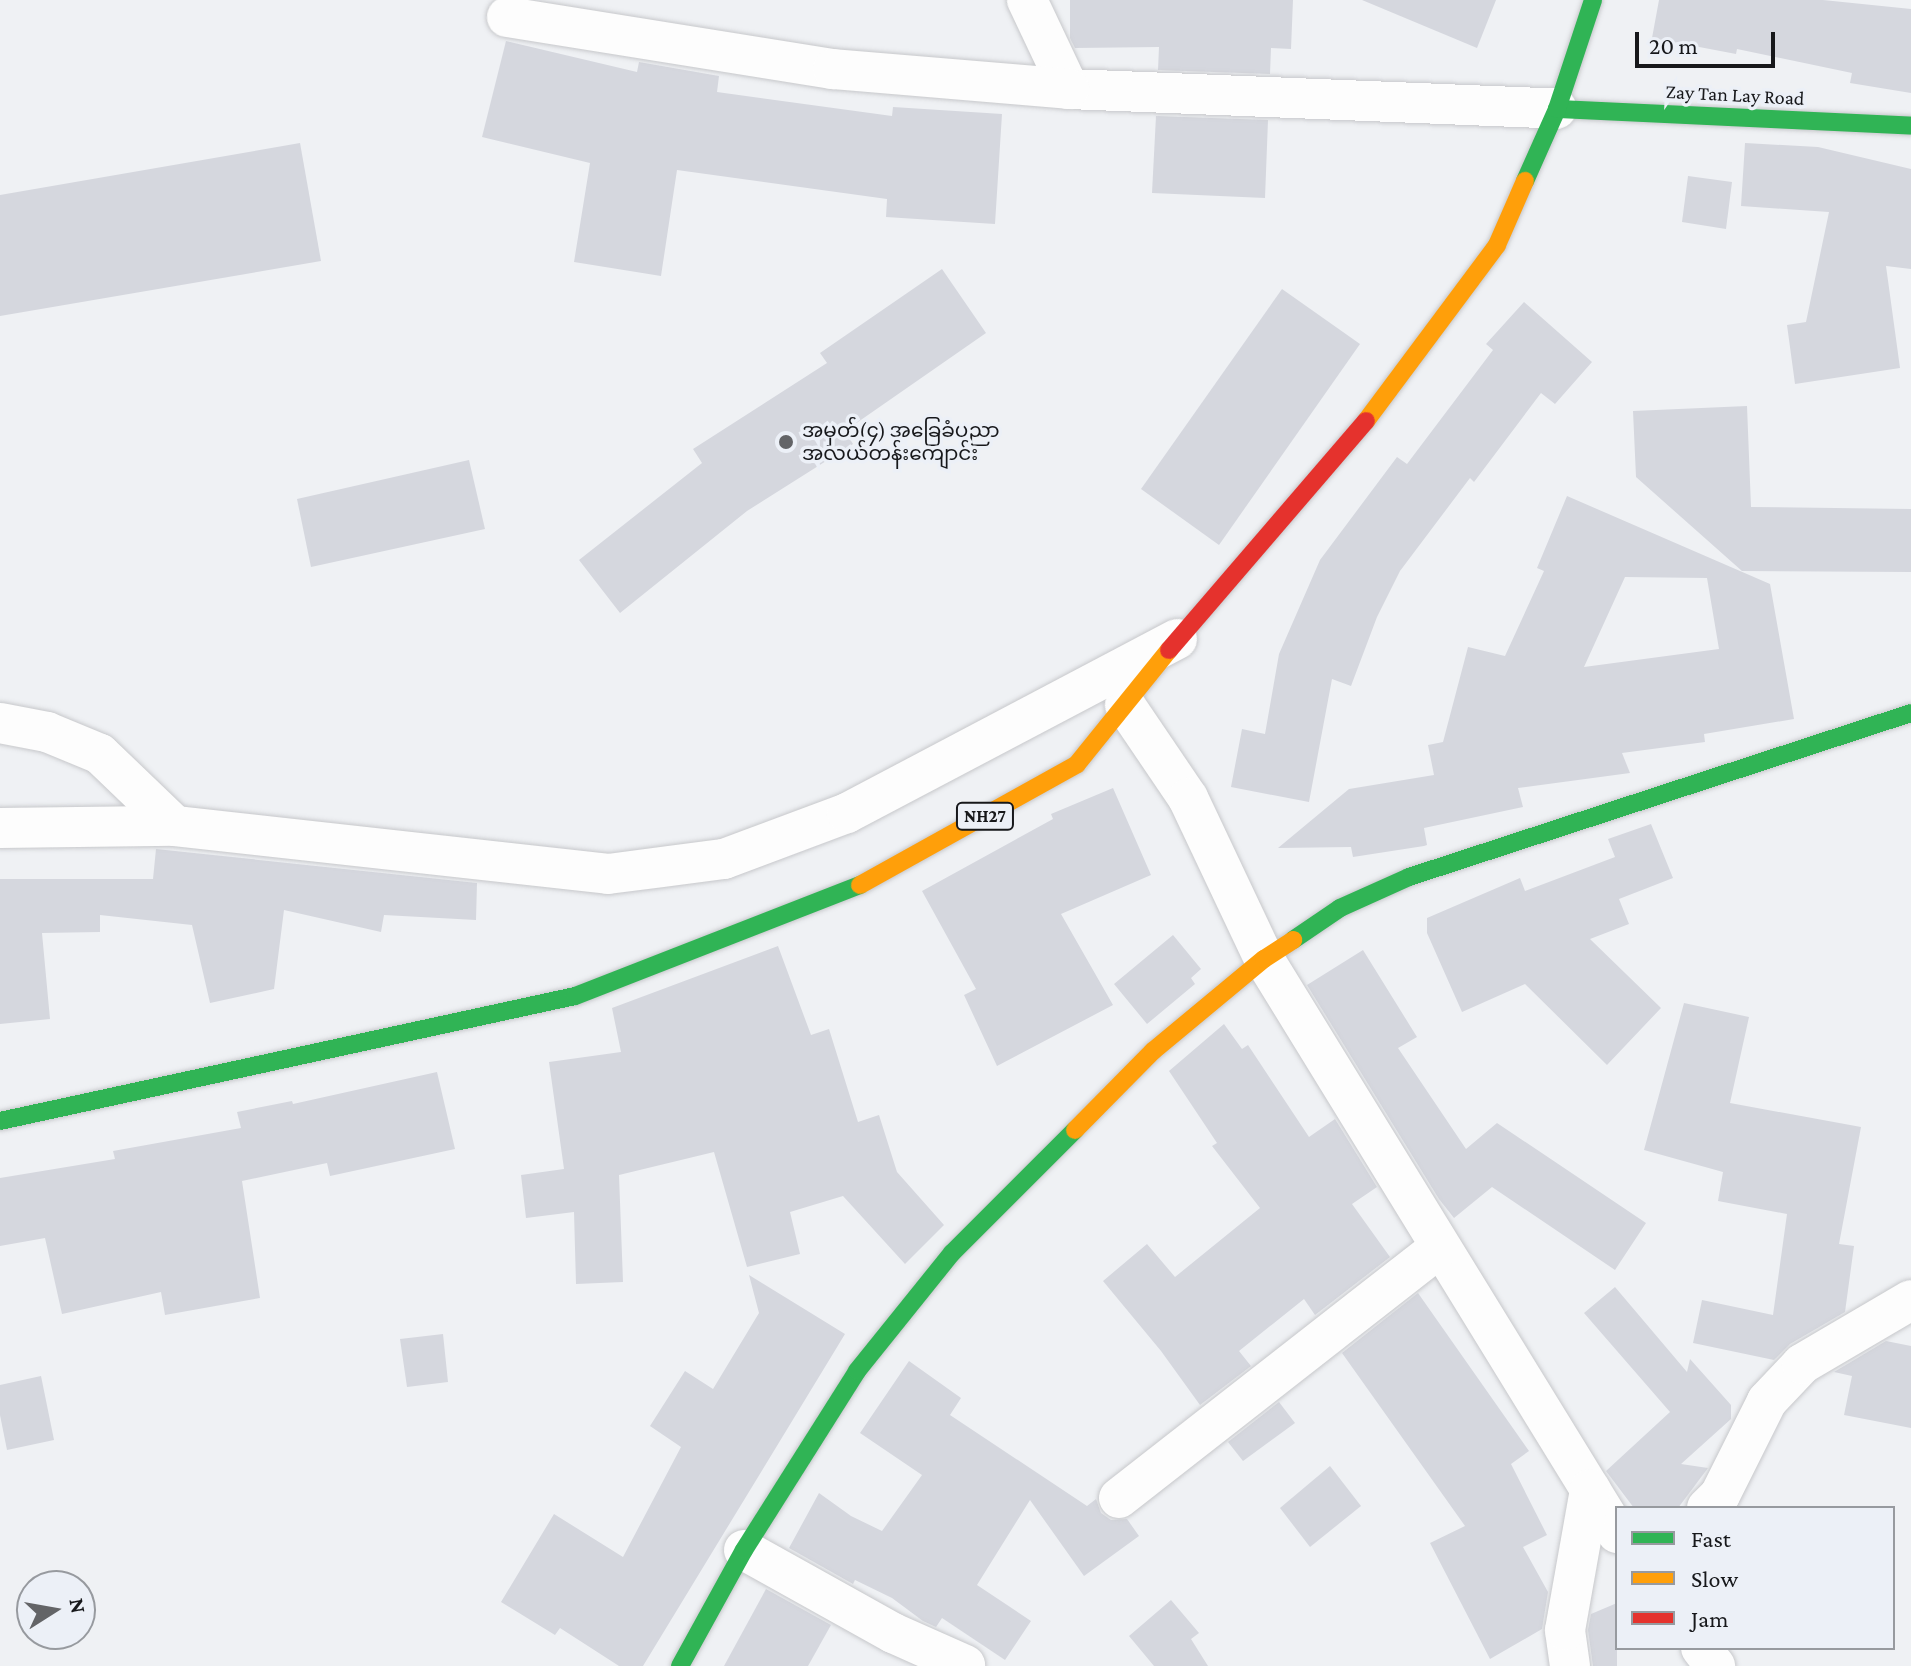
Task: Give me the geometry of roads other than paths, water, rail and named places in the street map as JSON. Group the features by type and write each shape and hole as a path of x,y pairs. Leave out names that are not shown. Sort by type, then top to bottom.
{"main road":[{"name":"NH27","path":"0,1121 575,996 872,880 1077,764 1180,637 1363,425 1497,245 1557,109 1595,4"},
{"name":"Zay Tan Lay Road","path":"1557,109 1911,126"},
{"path":"680,1666 744,1550 857,1371 952,1253 1153,1051 1264,959 1340,908 1409,877 1911,713"}],"street":[{"path":"1027,0 1069,89"},
{"path":"507,17 833,69 1069,89 1557,109"},
{"path":"0,828 175,826 608,874 724,859 847,813 1180,637"},
{"path":"1125,705 1188,798 1264,959 1615,1530"},
{"path":"0,723 69,739 100,754 175,826"},
{"path":"1119,1498 1440,1247"},
{"path":"1709,1506 1720,1495 1767,1401 1802,1364 1911,1300"},
{"path":"1570,1666 1565,1630 1590,1489"},
{"path":"744,1550 893,1633 965,1665"},
{"path":"1703,1650 1715,1666"}],"place":[{"name":"အမှတ်(၄) အခြေခံပညာ အလယ်တန်းကျောင်း","path":"786,442"}]}
